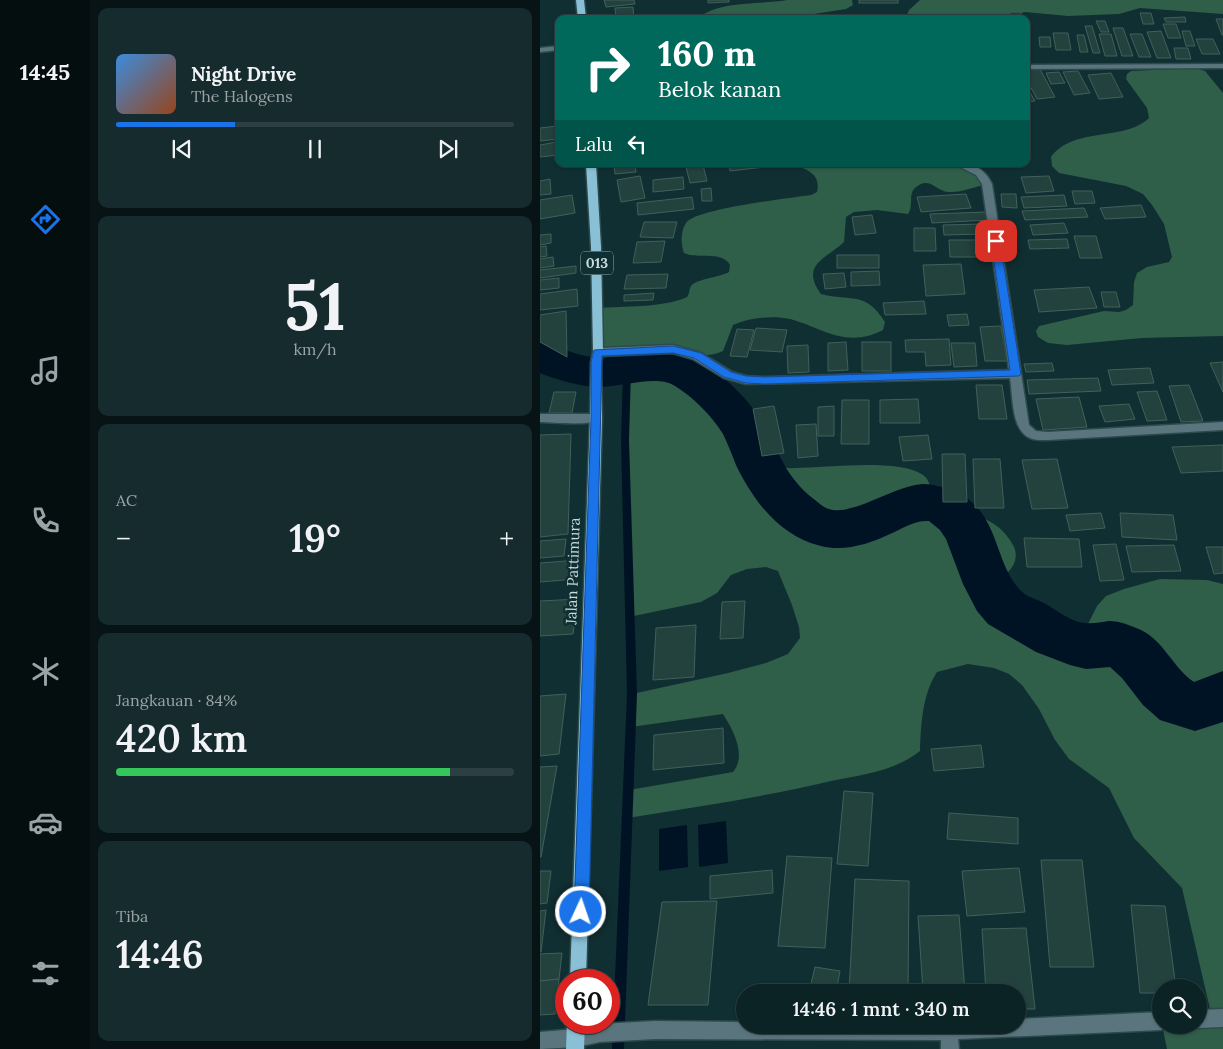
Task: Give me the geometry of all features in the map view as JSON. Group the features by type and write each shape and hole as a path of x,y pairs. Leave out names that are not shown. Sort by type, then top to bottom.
{"main road":[{"path":"580,0 582,15"},
{"name":"Jalan Pattimura","path":"578,969 597,357 596,247 591,167"}],"street":[{"path":"540,50 555,48"},
{"path":"1030,67 1223,66"},
{"path":"971,167 983,173 987,184 1023,427 1033,435 1048,436 1223,426"},
{"path":"597,357 673,350 697,356 728,375 746,380 765,381 1016,374"},
{"path":"540,418 596,418"},
{"path":"1207,1019 1223,1018"},
{"path":"1026,1027 1152,1021"},
{"path":"540,1041 600,1033 655,1030 736,1030"},
{"path":"949,1034 950,1049"}],"green space":[{"path":"852,0 853,5 846,9 808,15 703,15 727,6 776,1"},
{"path":"920,0 1223,0 1223,14 1140,8 1119,14 1068,16 1025,12 1015,15 907,15 909,10"},
{"path":"1195,68 1205,71 1223,93 1223,336 1142,338 1067,345 1048,343 1038,337 1036,331 1039,326 1104,311 1119,312 1126,310 1133,305 1134,282 1137,273 1147,267 1169,262 1172,257 1164,224 1143,194 1126,186 1059,173 1052,166 1051,157 1061,147 1072,141 1126,130 1139,125 1149,118 1147,108 1126,79 1127,74 1131,71"},
{"path":"801,167 971,167 975,168 987,184 963,191 948,192 924,183 920,184 913,191 908,214 877,210 854,212 846,217 844,242 818,263 813,275 815,284 821,294 857,299 871,305 885,322 883,330 858,338 846,337 790,319 776,317 761,318 733,325 723,351 716,354 704,355 664,349 598,352 597,308 655,305 677,301 687,297 690,287 694,284 729,272 730,265 726,260 716,256 696,256 684,253 682,234 686,223 706,213 765,201 811,195 817,192 818,186 815,177"},
{"path":"652,366 670,369 688,376 703,385 730,412 750,444 757,461 790,468 880,465 912,470 923,475 928,480 931,503 978,516 989,521 1007,536 1015,550 1016,557 1014,563 1006,574 988,583 1004,608 1064,641 1084,632 1097,606 1106,596 1124,589 1160,579 1207,580 1223,584 1223,1049 1167,1049 1164,1034 1207,1034 1207,1018 1212,1018 1207,996 1207,979 1203,979 1182,888 1134,838 1109,788 1069,759 1055,740 1039,709 1022,685 1009,674 994,668 968,664 937,672 925,700 920,751 889,768 781,792 628,818 629,790 733,772 739,758 737,743 731,727 723,714 631,727 632,694 766,663 788,654 800,638 799,627 792,605 778,571 766,567 747,569 731,575 717,593 701,602 629,617 625,440 627,370"}],"water":[{"path":"726,821 728,863 699,867 698,825"},
{"path":"687,825 688,867 659,871 659,829"}],"building":[{"path":"604,0 634,0 635,4 606,7"},
{"path":"708,0 729,0 729,2 708,3"},
{"path":"859,0 898,0 898,3 859,3"},
{"path":"633,7 634,15 616,15 615,8"},
{"path":"1010,12 1021,12 1021,15 1010,15"},
{"path":"1140,13 1151,13 1154,24 1143,24"},
{"path":"1185,17 1186,22 1166,22 1164,18"},
{"path":"1216,19 1223,19 1223,35 1222,35"},
{"path":"1096,21 1105,21 1109,32 1101,32"},
{"path":"1163,24 1176,24 1181,38 1168,38"},
{"path":"1085,26 1092,26 1100,53 1093,53"},
{"path":"1113,28 1123,28 1133,56 1122,56"},
{"path":"1161,31 1171,58 1157,58 1147,32"},
{"path":"1182,31 1190,31 1195,46 1186,46"},
{"path":"1053,33 1068,33 1071,50 1056,50"},
{"path":"1099,34 1111,34 1117,56 1105,56"},
{"path":"1130,34 1142,34 1151,57 1139,57"},
{"path":"1077,35 1084,35 1088,52 1080,52"},
{"path":"1039,37 1050,37 1051,47 1040,47"},
{"path":"1196,39 1213,39 1220,54 1202,54"},
{"path":"1174,48 1188,48 1191,59 1176,59"},
{"path":"1040,69 1055,97 1037,99 1030,86 1030,70"},
{"path":"1078,71 1090,93 1074,95 1063,72"},
{"path":"1059,72 1065,83 1051,84 1046,73"},
{"path":"1111,73 1123,97 1099,99 1088,75"},
{"path":"1030,92 1035,101 1030,102"},
{"path":"555,126 555,139 540,141 540,128"},
{"path":"555,142 555,155 540,157 540,145"},
{"path":"614,167 635,167 636,172 615,174"},
{"path":"686,167 704,167 707,181 690,183"},
{"path":"729,167 765,167 730,171"},
{"path":"640,176 645,198 621,202 617,180"},
{"path":"1049,176 1054,191 1026,193 1021,177"},
{"path":"683,177 684,189 653,192 653,180"},
{"path":"550,179 551,194 540,195 540,181"},
{"path":"711,188 712,201 702,201 701,189"},
{"path":"1072,191 1092,191 1095,203 1075,204"},
{"path":"966,194 971,208 921,212 917,197"},
{"path":"1001,194 1016,194 1017,208 1002,207"},
{"path":"572,195 575,213 540,219 540,200"},
{"path":"1064,195 1067,206 1024,208 1021,197"},
{"path":"692,197 694,209 638,215 637,203"},
{"path":"1141,205 1146,217 1105,219 1100,208"},
{"path":"1084,208 1088,217 1025,220 1022,211"},
{"path":"986,212 988,220 932,223 930,214"},
{"path":"872,215 876,233 855,235 852,217"},
{"path":"644,222 677,222 673,238 640,237"},
{"path":"1064,223 1068,233 1033,235 1030,225"},
{"path":"982,224 984,234 944,235 943,225"},
{"path":"914,228 935,228 936,251 914,251"},
{"path":"551,234 551,243 540,245 540,235"},
{"path":"1074,236 1096,236 1102,258 1080,258"},
{"path":"1067,239 1069,248 1030,249 1028,240"},
{"path":"949,240 989,240 991,257 950,257"},
{"path":"665,241 661,262 633,263 637,242"},
{"path":"546,246 547,256 540,257 540,247"},
{"path":"837,255 879,255 879,268 837,268"},
{"path":"553,257 554,266 540,268 540,259"},
{"path":"961,264 965,294 926,296 923,265"},
{"path":"576,266 576,273 540,278 540,270"},
{"path":"879,271 880,285 851,286 851,272"},
{"path":"844,273 846,287 825,289 823,274"},
{"path":"668,274 666,288 624,289 627,275"},
{"path":"559,278 559,288 540,290 540,280"},
{"path":"1089,287 1097,308 1039,312 1034,290"},
{"path":"577,289 578,306 540,310 540,294"},
{"path":"1101,292 1116,292 1120,307 1104,307"},
{"path":"654,293 653,300 624,301 624,295"},
{"path":"924,301 926,314 885,315 883,303"},
{"path":"566,311 567,357 540,342 540,315"},
{"path":"967,314 969,325 949,326 947,315"},
{"path":"1001,326 1007,361 985,361 980,327"},
{"path":"756,328 787,330 782,352 750,350"},
{"path":"737,329 754,330 747,357 730,356"},
{"path":"949,339 951,365 926,366 925,352 906,352 905,340"},
{"path":"846,342 848,370 828,371 828,343"},
{"path":"862,342 891,342 891,371 862,371"},
{"path":"951,343 975,343 977,366 954,367"},
{"path":"808,345 809,372 788,373 787,346"},
{"path":"1223,362 1223,392 1210,363"},
{"path":"1052,363 1054,371 1026,372 1024,364"},
{"path":"1150,368 1154,383 1112,385 1108,370"},
{"path":"1098,378 1101,391 1029,394 1027,380"},
{"path":"976,385 1002,385 1007,419 979,419"},
{"path":"1189,385 1203,421 1181,422 1169,386"},
{"path":"1157,391 1167,420 1147,421 1137,392"},
{"path":"554,392 576,392 572,413 549,413"},
{"path":"1079,397 1087,427 1043,430 1036,399"},
{"path":"918,399 920,423 880,423 880,400"},
{"path":"842,400 869,400 869,444 841,444"},
{"path":"1129,404 1135,419 1105,422 1099,406"},
{"path":"774,406 784,453 762,456 753,409"},
{"path":"834,406 834,436 818,436 818,407"},
{"path":"816,424 818,456 798,458 796,425"},
{"path":"571,434 568,534 540,537 540,435"},
{"path":"928,435 932,459 903,461 899,437"},
{"path":"1223,445 1223,471 1181,473 1172,447"},
{"path":"942,454 965,454 967,502 943,502"},
{"path":"973,459 1000,459 1004,508 975,508"},
{"path":"1057,459 1068,508 1032,509 1022,460"},
{"path":"1101,513 1105,528 1070,531 1066,515"},
{"path":"1120,513 1173,515 1177,540 1122,537"},
{"path":"1024,538 1079,539 1082,567 1027,567"},
{"path":"566,539 564,556 540,558 540,541"},
{"path":"1116,544 1124,580 1100,581 1093,545"},
{"path":"1174,545 1181,571 1132,572 1126,546"},
{"path":"1206,547 1223,547 1223,573 1214,574"},
{"path":"579,560 577,579 540,582 540,563"},
{"path":"578,599 573,634 540,636 540,601"},
{"path":"745,601 743,638 720,639 722,602"},
{"path":"696,625 694,677 653,680 656,628"},
{"path":"566,694 559,754 540,756 540,696"},
{"path":"723,728 724,763 653,770 654,735"},
{"path":"981,745 984,767 934,771 931,749"},
{"path":"557,766 541,857 540,857 540,767"},
{"path":"844,791 873,793 868,866 837,864"},
{"path":"949,813 1018,818 1018,844 947,839"},
{"path":"787,856 832,858 825,948 778,946"},
{"path":"1041,860 1082,860 1094,967 1050,967"},
{"path":"1019,868 1025,912 967,916 962,871"},
{"path":"772,870 773,893 710,899 710,876"},
{"path":"540,871 551,871 547,903 540,904"},
{"path":"855,879 909,881 908,984 849,984"},
{"path":"717,901 708,1005 648,1005 662,902"},
{"path":"1131,905 1165,906 1175,979 1152,979 1152,993 1140,993"},
{"path":"546,910 541,952 540,952 540,911"},
{"path":"959,915 964,984 922,984 918,916"},
{"path":"1026,928 1035,1009 1026,1009 1026,984 985,984 982,929"},
{"path":"562,953 560,969 555,969 555,979 540,981 540,954"},
{"path":"815,967 840,971 838,984 811,984"},
{"path":"555,979 555,1014 540,1015 540,981"}],"waterway":[{"path":"540,355 557,364 586,371 615,372 654,367 673,368 682,371 704,386 730,411 745,433 761,468 771,484 782,499 812,523 830,529 851,528 913,504 924,502 946,508 957,517 966,529 988,584 1006,609 1070,643 1086,646 1110,644 1124,647 1141,661 1170,696 1180,702 1191,706 1199,706 1212,702 1223,695"},
{"path":"618,1049 632,694 625,440 627,370"}],"route":[{"path":"581,912 596,418 596,362 598,352 644,349 673,350 697,356 728,375 746,380 874,379 1016,374 996,241"}]}
